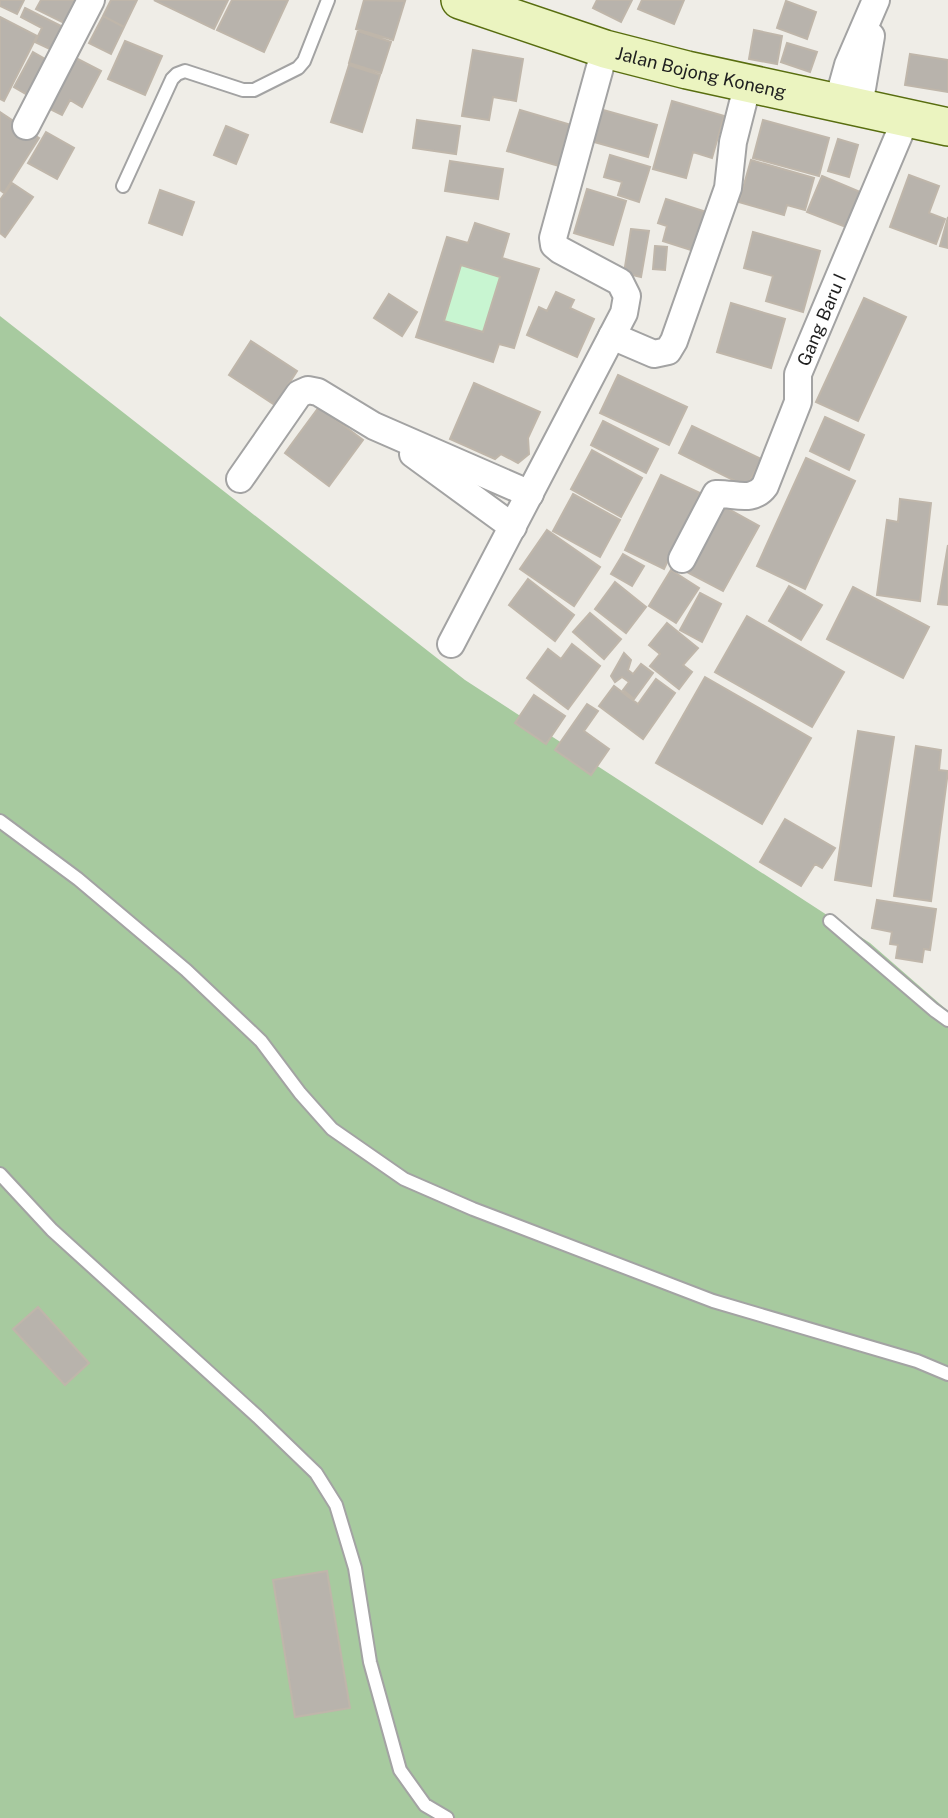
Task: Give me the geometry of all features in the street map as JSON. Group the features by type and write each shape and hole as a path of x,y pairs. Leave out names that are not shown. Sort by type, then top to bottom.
{"street":[{"path":"26,126 91,0"},
{"name":"Jalan Bojong Koneng","path":"460,0 605,48 687,70 948,127"},
{"path":"848,104 848,65 876,0"},
{"path":"848,104 876,0"},
{"path":"451,644 624,313 627,296 620,282 560,250 554,244 553,238 605,48"},
{"path":"612,336 654,354 668,351 674,341 728,188 750,145 757,85"},
{"name":"Gang Baru I","path":"682,559 716,494 751,497 760,493 765,486 798,402 798,374 907,116"},
{"path":"240,479 299,394 307,390 318,392 374,426 513,527"},
{"path":"374,426 530,494"}],"lane":[{"path":"123,186 172,79 177,74 186,71 243,90 264,87 298,68 304,61 328,0"},
{"path":"0,821 78,878 186,970 261,1041 300,1093 332,1129 404,1179 473,1209 713,1301 917,1361 948,1374"},
{"path":"830,921 948,1020"},
{"path":"0,1174 52,1230 258,1417 316,1474 336,1505 355,1568 370,1662 400,1770 425,1805 447,1818"}],"green space":[{"path":"461,265 500,277 483,332 444,321"},
{"path":"0,316 465,680 870,943 948,1011 948,1818 0,1818"}],"building":[{"path":"0,0 24,0 17,14 0,6"},
{"path":"41,0 77,0 66,24 36,9"},
{"path":"111,0 137,0 124,27 103,16"},
{"path":"154,0 228,0 214,29"},
{"path":"232,0 288,0 264,52 217,30"},
{"path":"364,0 405,1 393,40 356,29"},
{"path":"597,0 632,0 621,22 593,8"},
{"path":"642,0 684,0 674,24 638,9"},
{"path":"786,1 816,12 807,39 777,28"},
{"path":"25,8 67,29 56,52 35,42 42,28 21,17"},
{"path":"103,16 124,27 111,54 89,43"},
{"path":"0,17 37,36 4,101 0,99"},
{"path":"754,30 782,36 777,64 749,59"},
{"path":"358,31 391,42 381,73 349,63"},
{"path":"125,41 162,56 145,95 108,79"},
{"path":"787,43 817,52 810,72 781,62"},
{"path":"473,50 523,59 516,101 493,97 489,120 462,116"},
{"path":"33,52 52,63 33,98 14,87"},
{"path":"910,54 948,60 948,92 905,85"},
{"path":"70,55 101,71 82,107 70,100 62,115 44,106"},
{"path":"349,65 380,75 362,132 331,122"},
{"path":"672,101 724,116 712,158 693,152 686,178 653,169"},
{"path":"596,108 657,125 648,157 587,140"},
{"path":"520,110 571,125 559,166 507,151"},
{"path":"0,112 39,138 4,193 0,190"},
{"path":"417,120 460,126 456,154 413,148"},
{"path":"763,120 829,138 819,176 753,158"},
{"path":"226,126 248,135 236,164 214,155"},
{"path":"46,132 74,148 57,179 28,163"},
{"path":"838,139 858,145 849,177 828,171"},
{"path":"610,155 650,167 639,202 618,195 622,182 604,177"},
{"path":"751,160 814,178 805,210 787,205 784,215 739,202"},
{"path":"450,161 503,169 498,199 445,191"},
{"path":"909,175 939,186 929,213 945,219 936,244 890,227"},
{"path":"822,176 865,194 851,229 807,212"},
{"path":"12,183 33,197 5,237 0,233 0,200"},
{"path":"587,189 626,201 613,245 574,233"},
{"path":"160,190 194,202 182,235 149,223"},
{"path":"666,199 706,212 694,251 663,241 667,226 658,223"},
{"path":"948,217 948,248 940,246"},
{"path":"475,223 509,234 502,258 539,269 514,348 499,344 493,362 416,337 447,237 468,243","holes":["461,265 500,277 483,332 444,321"]},
{"path":"631,229 649,231 641,277 624,273"},
{"path":"753,232 820,251 803,312 766,301 773,276 744,268"},
{"path":"655,246 667,247 665,270 653,269"},
{"path":"556,292 574,300 570,308 594,319 577,357 527,335 539,307 547,311"},
{"path":"389,294 417,312 402,336 374,318"},
{"path":"864,298 906,317 858,421 816,402"},
{"path":"731,303 785,319 771,368 717,352"},
{"path":"251,341 297,371 275,405 229,375"},
{"path":"618,375 687,407 669,445 600,413"},
{"path":"474,383 540,412 528,438 529,454 518,463 501,454 495,459 450,439"},
{"path":"319,407 363,440 329,486 285,453"},
{"path":"825,417 864,435 849,470 810,451"},
{"path":"603,421 658,449 646,473 591,445"},
{"path":"692,426 761,459 747,487 679,453"},
{"path":"592,450 642,478 621,517 571,489"},
{"path":"806,458 855,481 805,589 757,566"},
{"path":"661,475 700,493 664,569 625,550"},
{"path":"573,494 620,520 600,557 553,531"},
{"path":"900,499 931,503 920,601 877,595 887,520 898,522"},
{"path":"723,506 759,526 723,591 687,572"},
{"path":"547,530 600,567 574,606 520,569"},
{"path":"948,545 948,605 938,604"},
{"path":"623,554 644,566 632,586 611,574"},
{"path":"671,570 699,588 676,623 649,606"},
{"path":"528,579 574,615 555,641 509,605"},
{"path":"615,582 646,607 626,633 595,609"},
{"path":"789,586 822,605 801,640 769,621"},
{"path":"853,587 929,627 903,678 827,639"},
{"path":"700,593 721,604 702,642 680,630"},
{"path":"590,613 621,639 604,659 573,632"},
{"path":"747,616 844,672 812,727 715,672"},
{"path":"667,623 698,648 683,665 692,672 679,689 650,666 660,654 649,645"},
{"path":"572,644 600,666 568,709 527,678 548,649 561,659"},
{"path":"624,653 631,660 628,670 633,674 641,664 653,673 634,699 623,690 629,682 622,677 615,682 611,676"},
{"path":"705,677 811,738 762,824 656,763"},
{"path":"656,679 675,693 643,739 599,706 614,686 638,704"},
{"path":"534,695 565,716 546,744 515,723"},
{"path":"587,704 598,711 584,731 609,749 591,775 555,750"},
{"path":"858,731 894,737 871,886 835,880"},
{"path":"916,746 941,750 939,770 948,771 931,901 894,896"},
{"path":"785,819 835,848 822,868 815,864 801,886 760,862"},
{"path":"877,900 936,909 930,950 924,949 922,962 896,958 898,945 890,944 892,932 872,928"},
{"path":"38,1307 89,1363 65,1385 13,1329"},
{"path":"327,1571 350,1708 295,1717 273,1580"}]}
